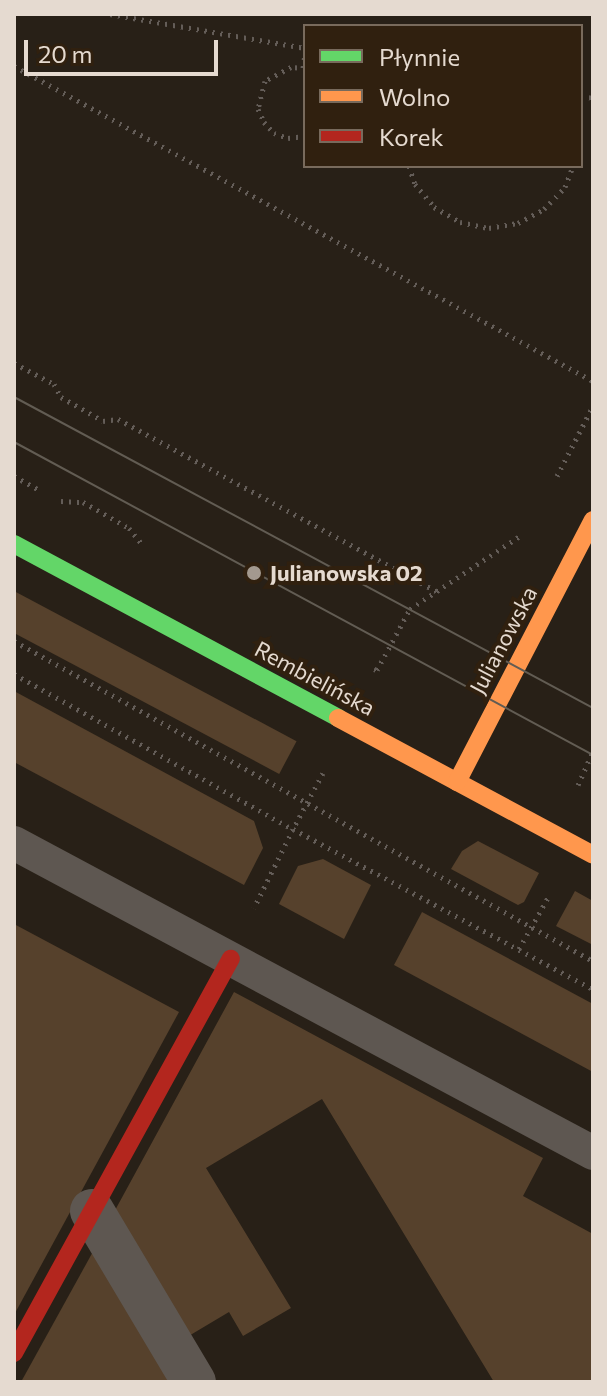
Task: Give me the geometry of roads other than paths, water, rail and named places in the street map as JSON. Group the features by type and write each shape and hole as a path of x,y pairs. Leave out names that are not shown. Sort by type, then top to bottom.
{"street":[{"name":"Julianowska","path":"457,782 592,522"},
{"name":"Rembielińska","path":"14,544 593,855"},
{"path":"14,1353 231,959"},
{"path":"92,1211 194,1382"}],"lane":[{"path":"14,843 593,1153"}],"tram line":[{"path":"14,397 593,708"},
{"path":"14,442 593,755"}],"place":[{"name":"Julianowska 02","path":"254,573"}]}
